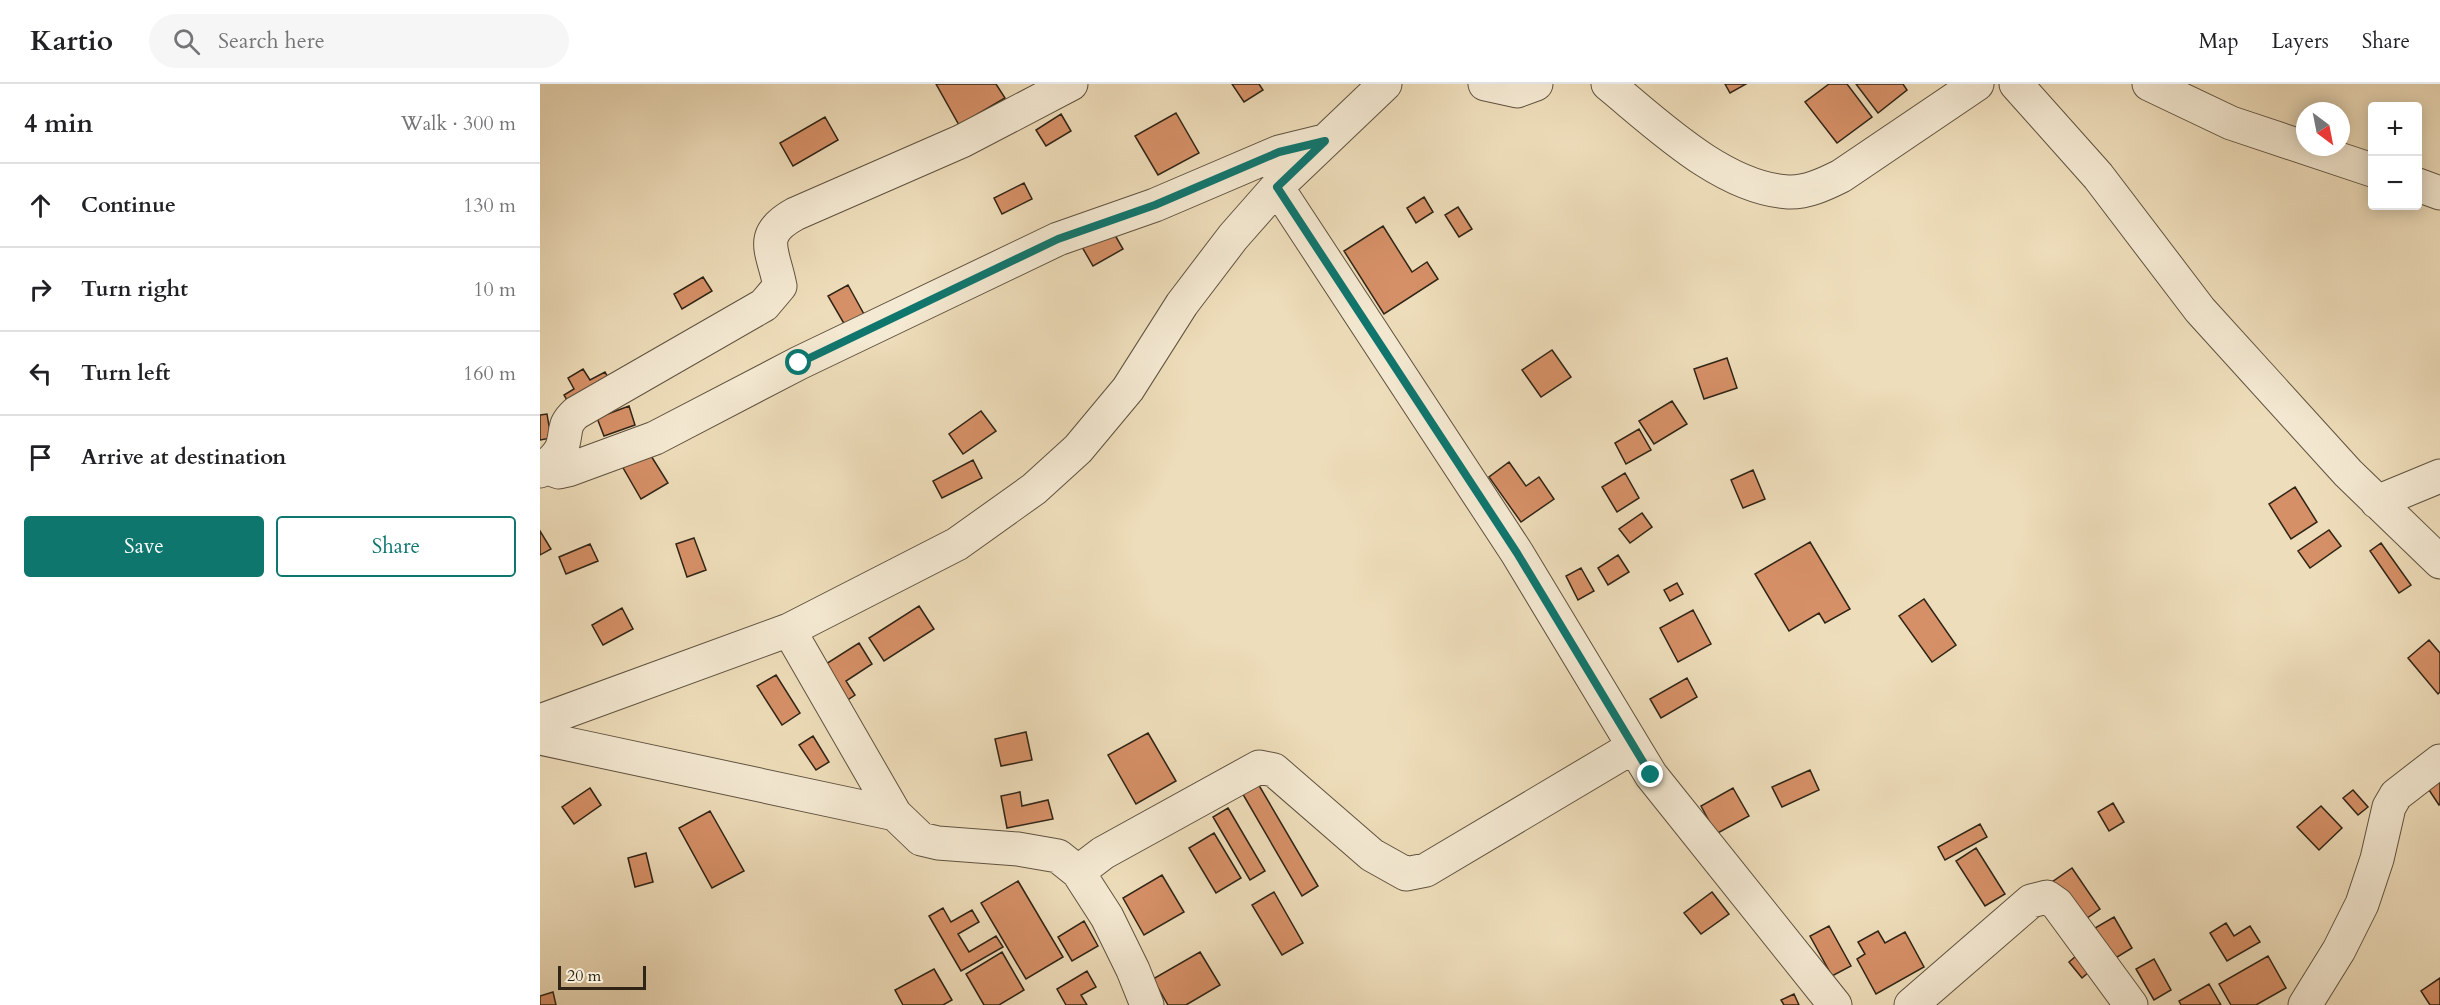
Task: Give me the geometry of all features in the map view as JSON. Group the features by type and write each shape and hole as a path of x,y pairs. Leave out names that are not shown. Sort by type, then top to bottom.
{"street":[{"path":"542,469 558,454 562,446 566,423 576,413 764,305 774,295 780,286 770,240 777,225 795,214 962,141 1071,84"},
{"path":"540,721 789,630 957,544 1034,489 1069,457 1128,389 1182,304 1233,237 1277,187 1385,84"},
{"path":"1485,84 1517,91 1536,84"},
{"path":"1608,84 1703,158 1753,187 1790,192 1819,187 1841,176 1977,84"},
{"path":"2016,84 2098,176 2200,310 2348,473 2440,562"},
{"path":"2150,84 2231,123 2368,168"},
{"path":"542,469 559,472 568,470 655,438 799,363 1058,239 1155,205 1279,152 1325,141"},
{"path":"2422,186 2440,193"},
{"path":"1277,187 1517,553 1651,775 1834,1005"},
{"path":"2377,502 2440,476"},
{"path":"789,630 896,814 921,839 938,843 1018,849 1058,856 1078,872 1107,917 1147,1005"},
{"path":"540,738 896,814"},
{"path":"1078,872 1103,854 1259,766 1275,770 1372,855 1406,874 1426,870 1633,747"},
{"path":"2305,1005 2339,950 2361,904 2377,859 2389,807 2396,795 2440,761"},
{"path":"1911,1005 2031,901 2048,897 2057,904 2131,1005"}],"building":[{"path":"936,84 996,84 1005,98 959,125"},
{"path":"1232,84 1259,84 1263,90 1244,102"},
{"path":"1725,84 1746,84 1730,93"},
{"path":"1829,84 1847,84 1872,117 1837,143 1805,102"},
{"path":"1856,84 1903,84 1907,90 1878,113"},
{"path":"1176,113 1199,153 1158,175 1135,136"},
{"path":"1061,114 1071,131 1046,146 1036,130"},
{"path":"825,117 838,140 793,166 780,143"},
{"path":"1024,183 1032,199 1002,214 994,198"},
{"path":"1424,197 1433,212 1416,223 1407,208"},
{"path":"1458,207 1472,229 1459,237 1445,215"},
{"path":"1383,226 1412,272 1427,262 1438,279 1384,314 1344,251"},
{"path":"1112,230 1123,249 1093,266 1082,247"},
{"path":"703,277 712,291 682,309 674,294"},
{"path":"848,285 865,316 846,327 828,296"},
{"path":"1552,350 1571,377 1541,397 1522,370"},
{"path":"1727,358 1737,388 1704,399 1694,369"},
{"path":"583,369 590,380 605,372 611,383 571,407 564,395 574,389 568,378"},
{"path":"1672,401 1687,424 1654,444 1639,421"},
{"path":"629,406 635,425 604,436 597,418"},
{"path":"981,411 996,431 963,454 949,434"},
{"path":"547,414 551,438 540,440 540,415"},
{"path":"1639,429 1651,450 1626,464 1615,443"},
{"path":"648,451 668,483 641,499 622,466"},
{"path":"973,460 982,478 942,498 933,481"},
{"path":"1509,462 1526,486 1539,477 1554,499 1521,522 1489,477"},
{"path":"1753,470 1765,499 1743,508 1731,480"},
{"path":"1625,473 1639,498 1617,512 1602,487"},
{"path":"2295,487 2317,522 2291,539 2269,504"},
{"path":"1642,513 1652,527 1630,543 1619,529"},
{"path":"2329,530 2341,546 2310,568 2298,551"},
{"path":"540,531 551,549 540,555"},
{"path":"694,538 706,570 687,577 676,544"},
{"path":"1810,542 1850,609 1825,623 1819,613 1789,631 1755,574"},
{"path":"2381,543 2411,585 2399,593 2370,551"},
{"path":"590,544 598,561 566,574 559,557"},
{"path":"1618,555 1629,572 1608,585 1598,568"},
{"path":"1581,568 1594,591 1578,600 1566,576"},
{"path":"1677,583 1683,594 1670,601 1664,590"},
{"path":"1924,599 1956,645 1932,662 1899,616"},
{"path":"919,606 934,629 884,661 869,638"},
{"path":"622,608 633,629 603,645 592,625"},
{"path":"1693,610 1711,644 1678,662 1660,628"},
{"path":"2429,640 2440,653 2440,692 2438,694 2408,658"},
{"path":"859,643 872,664 846,681 855,695 840,705 818,669"},
{"path":"776,675 800,713 782,725 757,686"},
{"path":"1687,678 1697,697 1661,718 1650,699"},
{"path":"1026,732 1032,760 1001,766 995,739"},
{"path":"1148,733 1176,781 1136,804 1108,755"},
{"path":"813,736 829,762 816,770 799,745"},
{"path":"1810,770 1819,790 1782,807 1772,787"},
{"path":"2440,778 2440,804 2439,805 2427,787"},
{"path":"1257,782 1318,886 1302,896 1241,791"},
{"path":"590,788 601,805 574,824 562,807"},
{"path":"1733,788 1749,816 1716,834 1701,806"},
{"path":"2353,790 2368,807 2358,815 2343,798"},
{"path":"1020,792 1022,806 1048,800 1053,819 1007,828 1001,796"},
{"path":"2113,803 2124,822 2109,831 2098,812"},
{"path":"2321,806 2342,828 2319,850 2297,827"},
{"path":"1228,808 1265,871 1250,880 1213,817"},
{"path":"710,811 744,871 712,888 679,828"},
{"path":"1980,824 1987,837 1945,860 1938,847"},
{"path":"1214,833 1241,878 1216,893 1189,848"},
{"path":"1976,848 2005,894 1985,906 1956,861"},
{"path":"646,853 653,882 635,887 628,858"},
{"path":"2072,868 2100,909 2080,923 2052,882"},
{"path":"1162,875 1184,912 1144,935 1123,898"},
{"path":"1018,881 1063,957 1026,979 981,903"},
{"path":"1274,892 1303,943 1282,955 1252,905"},
{"path":"1712,892 1729,914 1701,934 1684,913"},
{"path":"943,908 951,922 972,910 979,922 958,934 969,952 996,936 1003,947 961,971 929,916"},
{"path":"2114,917 2132,948 2114,959 2095,928"},
{"path":"1084,921 1098,946 1072,961 1058,937"},
{"path":"2226,923 2234,936 2250,926 2260,942 2227,961 2210,933"},
{"path":"1829,926 1851,966 1832,976 1810,936"},
{"path":"1878,931 1885,943 1905,932 1924,967 1876,994 1857,959 1865,954 1858,942"},
{"path":"2083,950 2096,966 2082,978 2069,962"},
{"path":"1002,952 1024,990 999,1005 984,1005 966,974"},
{"path":"1200,952 1220,985 1186,1005 1168,1005 1153,979"},
{"path":"2268,956 2286,988 2256,1005 2231,1005 2219,984"},
{"path":"2154,959 2171,990 2154,1000 2136,969"},
{"path":"934,969 952,1000 943,1005 903,1005 895,990"},
{"path":"1087,971 1096,987 1081,995 1087,1005 1066,1005 1057,989"},
{"path":"2440,978 2440,1005 2430,1005 2421,991"},
{"path":"2209,984 2221,1005 2181,1005 2179,1001"},
{"path":"553,992 556,1005 540,1005 540,996"},
{"path":"1794,994 1799,1005 1784,1005 1781,1000"}],"route":[{"path":"799,363 1058,239 1155,205 1279,152 1325,141 1277,187 1517,553 1651,775"}]}
